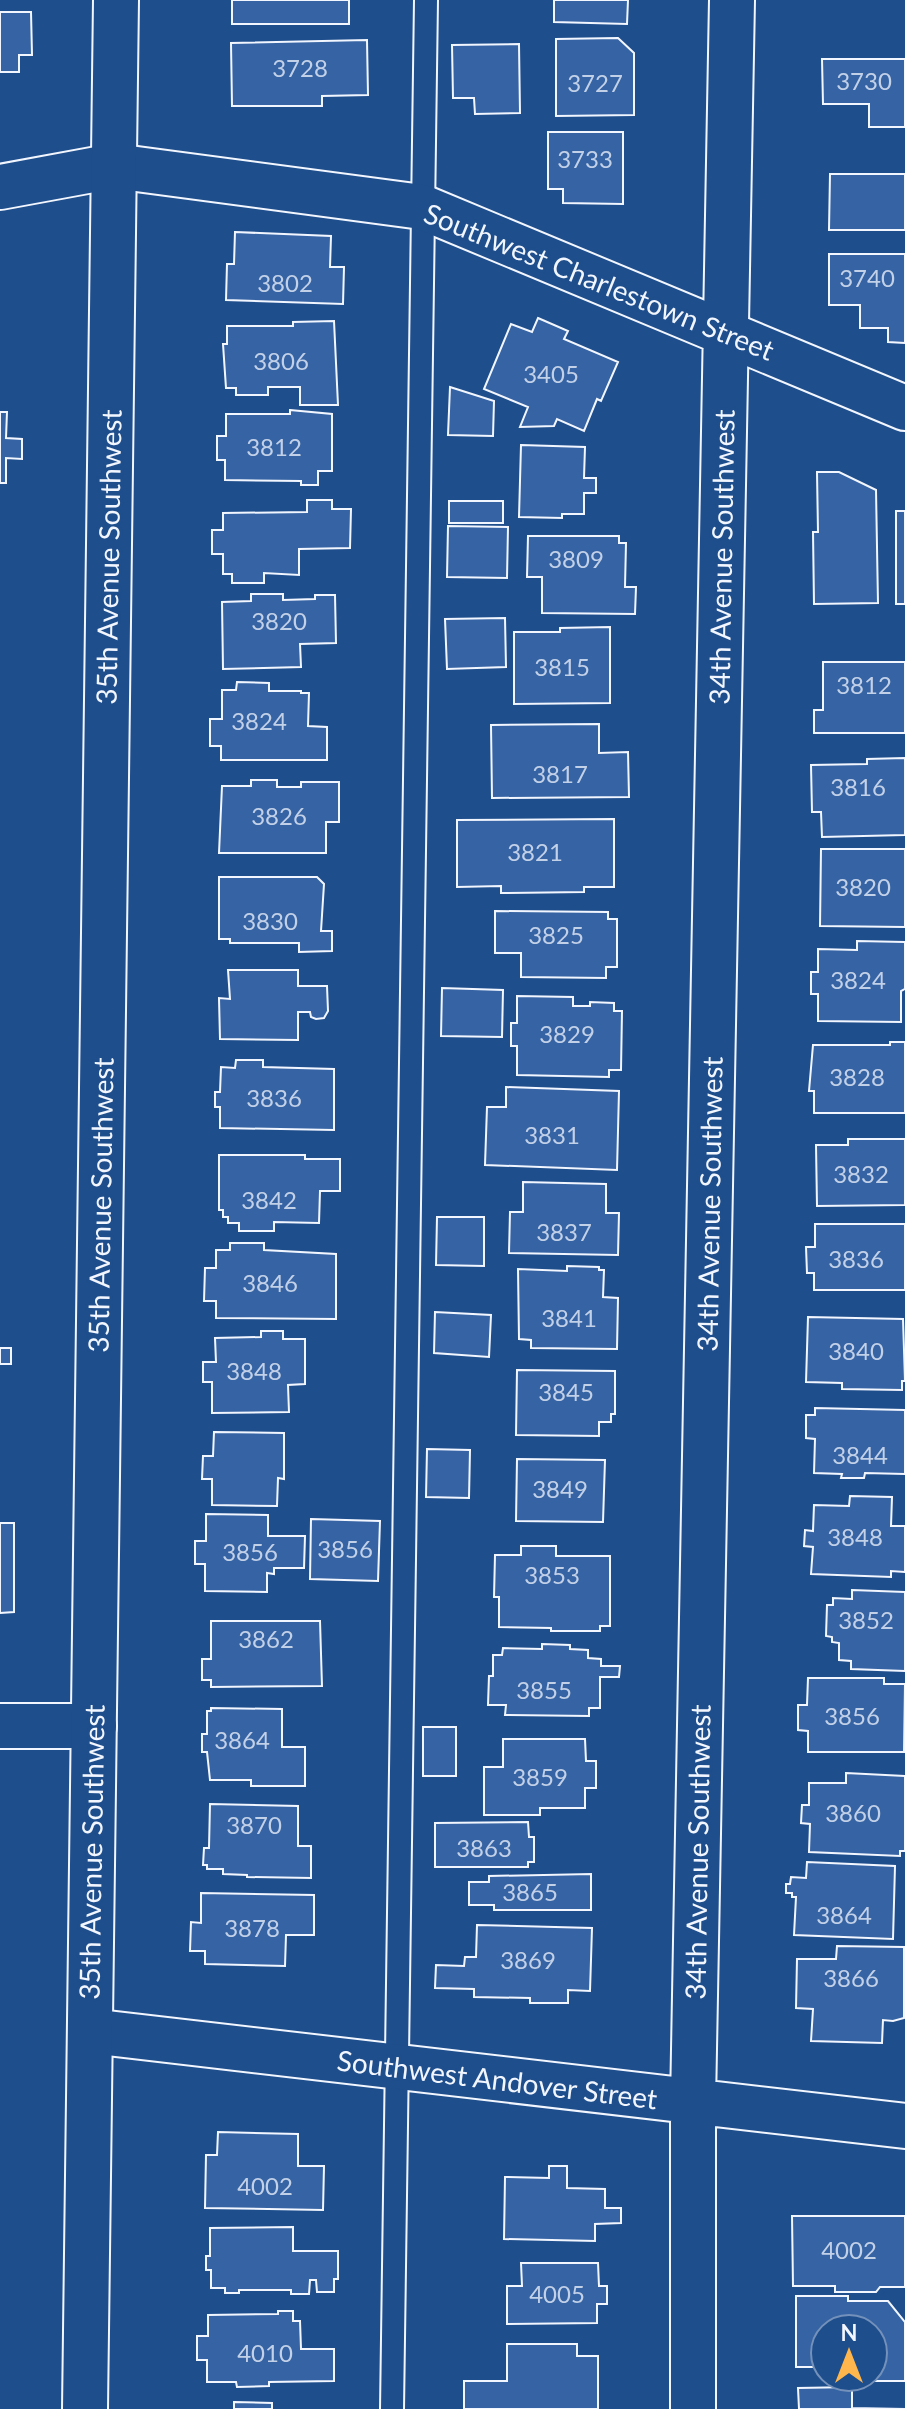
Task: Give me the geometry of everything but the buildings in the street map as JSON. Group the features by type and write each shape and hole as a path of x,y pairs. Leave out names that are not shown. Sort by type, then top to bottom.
{"street":[{"name":"35th Avenue Southwest","path":"85,2409 116,0"},
{"name":"34th Avenue Southwest","path":"693,2409 693,2103 732,0"},
{"name":"Southwest Charlestown Street","path":"0,187 114,166 422,207 905,408"},
{"path":"0,1726 94,1726"},
{"name":"Southwest Andover Street","path":"90,2031 905,2126"}],"lane":[{"path":"392,2409 426,0"}]}
